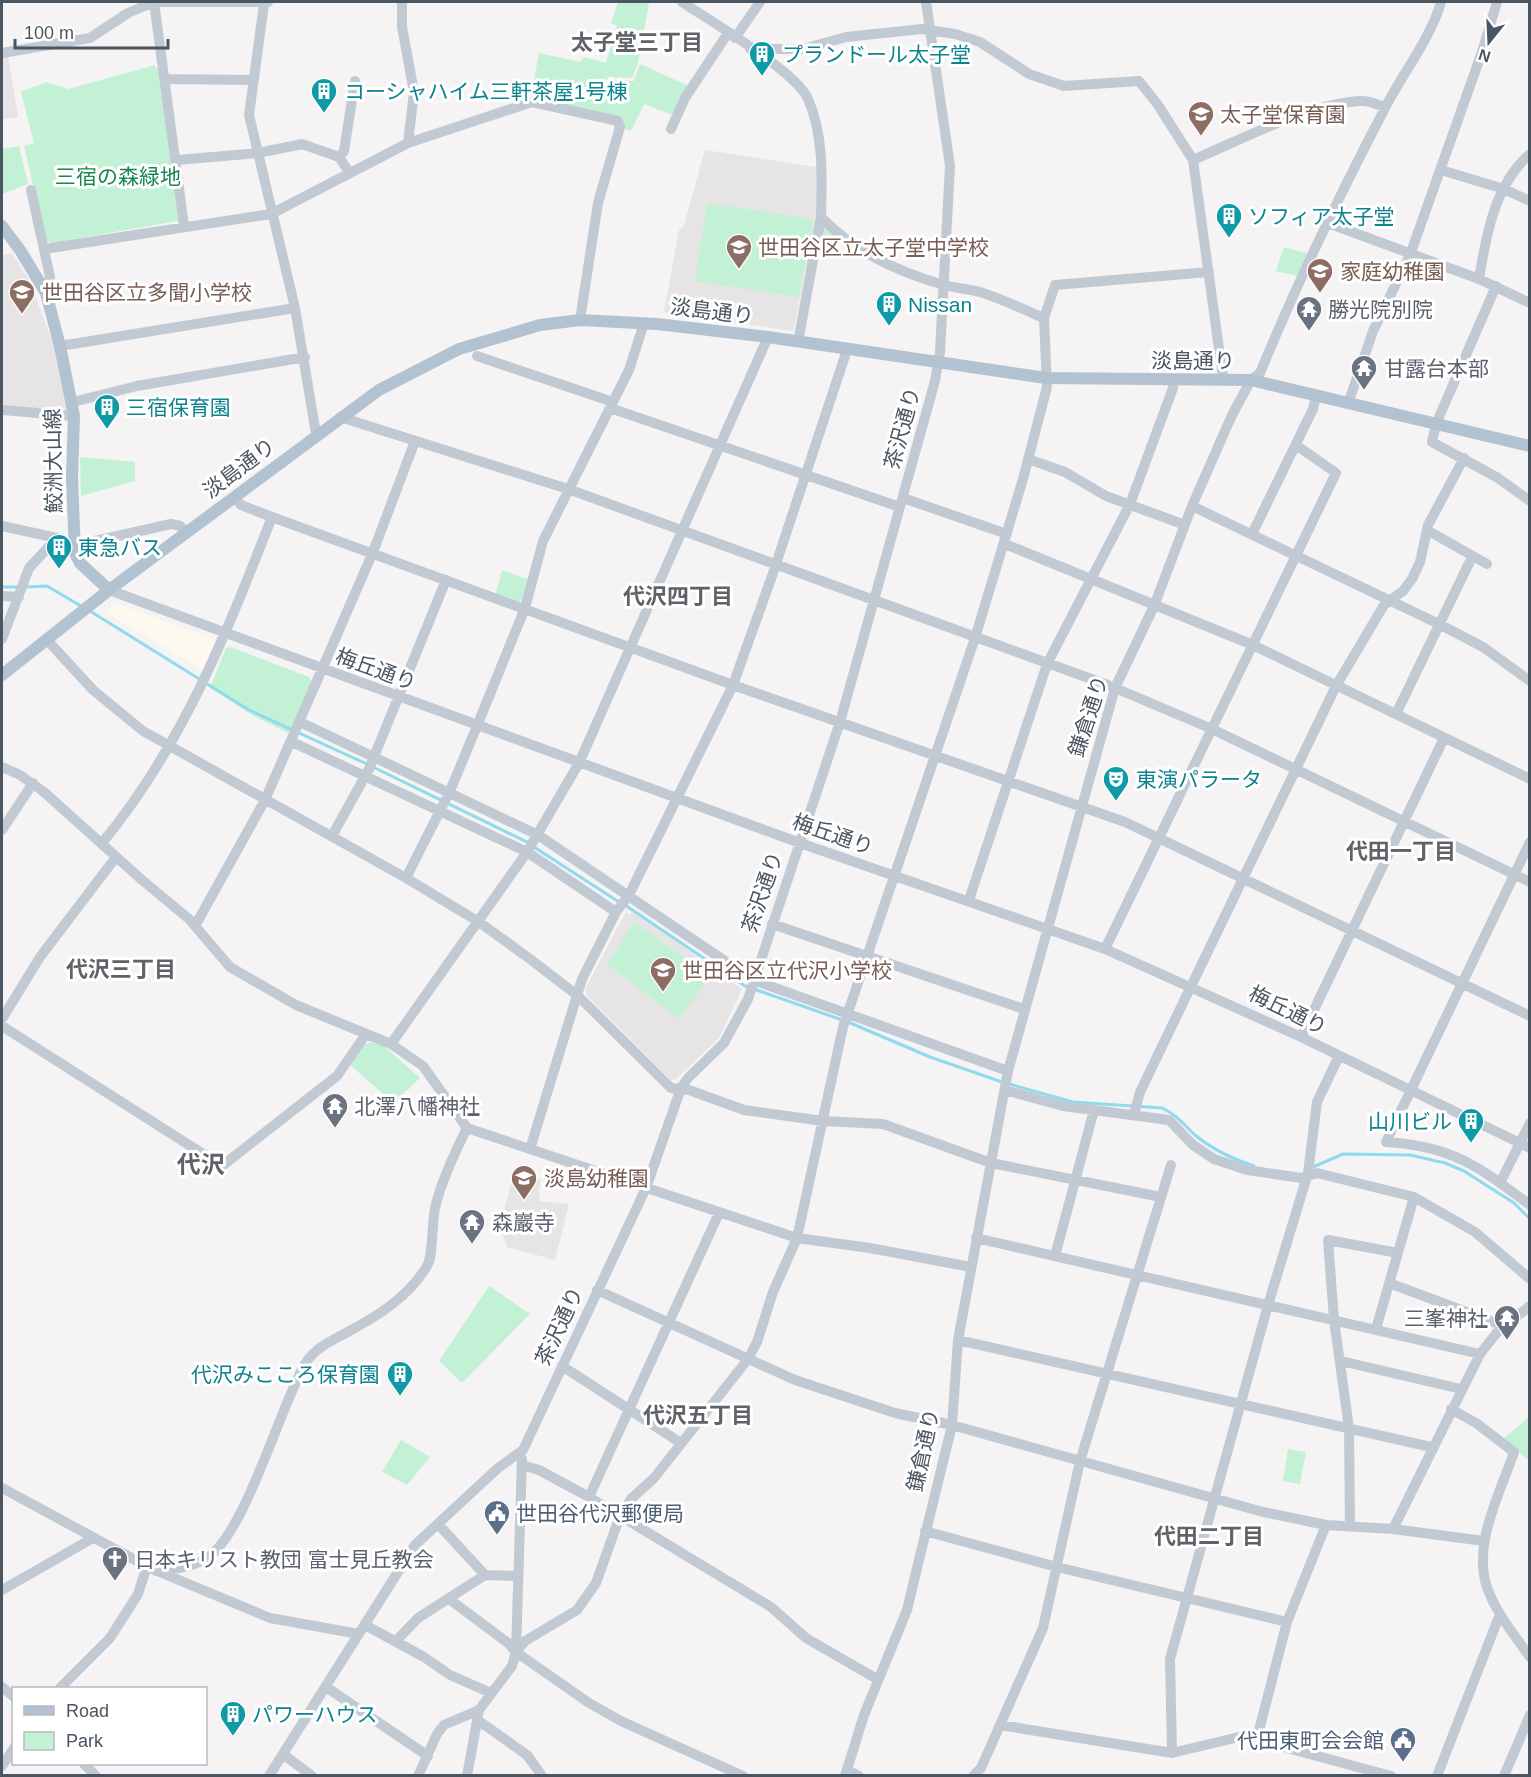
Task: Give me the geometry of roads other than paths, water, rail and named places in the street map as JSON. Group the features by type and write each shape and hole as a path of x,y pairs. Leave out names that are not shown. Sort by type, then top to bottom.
{"main road":[{"name":"鮫洲大山線","path":"2,226 20,250 46,293 73,402 74,545 80,563 109,590"},
{"name":"淡島通り","path":"2,675 48,641 109,590 379,390 459,349 515,330 580,320 644,323 768,338 1046,378 1251,380 1523,445"}],"street":[{"path":"154,2 177,160 184,226"},
{"path":"2,53 90,38 128,13 154,2 268,3 249,115 295,308 305,357 316,435"},
{"path":"402,2 402,27 414,92 408,143"},
{"path":"682,2 793,81 808,98 823,171 821,217 798,342"},
{"path":"671,129 686,98 731,35 760,2"},
{"name":"茶沢通り","path":"269,1776 415,1545 498,1468 523,1450 646,1188 681,1088 688,1078 724,1043 752,984 840,723 902,503 938,363 950,166 941,120 926,2"},
{"name":"鎌倉通り","path":"846,1773 877,1679 907,1610 951,1425 958,1340 1006,1081 1024,1009 1115,688 1154,606 1192,506 1251,380 1260,373 1299,279 1385,107 1428,33 1442,2"},
{"path":"1348,404 1373,331 1410,255 1497,2"},
{"path":"750,50 803,49 846,37 916,29 930,30 955,34 980,42 1029,74 1064,86 1139,81 1157,103 1193,160 1223,378"},
{"path":"165,79 254,80"},
{"path":"339,157 344,151 355,81"},
{"path":"1193,160 1293,118 1323,109 1364,101 1385,107"},
{"path":"44,249 271,214 408,143 532,102 618,121 620,127 598,203 580,320"},
{"path":"177,160 258,153 302,144 339,157 349,172"},
{"path":"1479,279 1484,246 1504,189 1520,162 1530,154"},
{"path":"1441,170 1504,189 1530,201"},
{"path":"31,190 50,277 46,293"},
{"path":"821,217 855,248 944,285 979,292 1044,318"},
{"path":"1328,223 1479,279 1530,303"},
{"path":"516,1652 525,1641 577,1610 584,1603 596,1583 620,1516 631,1498 654,1478 748,1359 757,1342 773,1292 797,1238 846,1018 975,638 1006,539 1047,387 1044,318 1055,285 1209,272"},
{"path":"1496,286 1436,424 1432,441 1498,478 1530,501"},
{"path":"60,346 295,308"},
{"path":"406,878 445,800 525,608 543,541 629,370 644,323"},
{"path":"391,1044 533,843 579,763 768,338"},
{"path":"530,1149 577,995 678,799 733,685 847,350"},
{"path":"477,356 720,446 806,475 902,503 1006,539 1090,580 1253,645 1530,779"},
{"path":"73,402 137,386 305,357"},
{"path":"969,900 1047,664 1130,504 1173,388 1173,379"},
{"path":"1252,534 1296,445 1316,396"},
{"path":"2,410 74,416"},
{"path":"340,417 568,489 873,602 1115,688 1212,729 1530,882"},
{"path":"195,926 265,800 373,552 415,441"},
{"path":"1105,949 1336,473 1296,445"},
{"path":"1136,1107 1191,985 1336,686 1389,600 1403,591 1412,579 1420,562 1431,517 1464,458"},
{"path":"1028,459 1065,472 1106,496 1185,525"},
{"path":"234,497 241,505 272,517 733,685 1081,806 1160,838 1530,1016"},
{"path":"1192,506 1483,647 1529,680"},
{"path":"102,843 135,801 206,680 272,517"},
{"path":"2,526 57,538 74,545 108,540 171,524 180,526 187,533"},
{"path":"1427,530 1487,564"},
{"path":"2,639 29,568 57,538"},
{"path":"1396,714 1472,557"},
{"path":"332,836 370,765 446,580"},
{"path":"2,596 22,588"},
{"name":"梅丘通り","path":"109,590 800,843 1105,949 1191,985 1525,1146"},
{"path":"48,641 74,672 116,711 143,731 406,878 479,922 577,995 671,1088 681,1088 744,1110 823,1121 883,1124 991,1164 1161,1197"},
{"path":"296,730 533,843 623,902"},
{"path":"296,730 533,843 752,984 846,1018 1063,1106 1094,1110 1136,1107 1169,1120 1180,1134 1200,1150 1229,1165 1269,1175 1317,1173 1414,1197 1475,1232 1530,1279"},
{"path":"1301,1037 1354,931 1444,738"},
{"path":"2,767 33,783 102,843 195,926 230,967 296,1005 391,1044 423,1066 467,1128 797,1238 870,1248 971,1267"},
{"path":"2,830 33,783"},
{"path":"1530,842 1386,1142 1416,1144 1467,1160 1530,1205"},
{"path":"2,1019 40,957 116,857"},
{"path":"772,924 1024,1009"},
{"path":"2,1026 222,1166 337,1076 366,1034"},
{"path":"1172,1753 1169,1666 1268,1305 1308,1172 1317,1102 1339,1056"},
{"path":"1055,1256 1077,1181 1094,1110"},
{"path":"1500,1183 1525,1146 1530,1123"},
{"path":"151,1568 190,1565 205,1559 222,1544 252,1487 305,1365 320,1347 397,1302 429,1263 431,1228 436,1203 453,1155 467,1128"},
{"path":"973,1776 981,1768 1043,1628 1080,1461 1171,1165"},
{"path":"1376,1329 1414,1197"},
{"path":"589,1497 719,1213"},
{"path":"976,1238 1480,1354"},
{"path":"1350,1526 1348,1428 1334,1320 1328,1240 1398,1252"},
{"path":"1389,1283 1504,1326"},
{"path":"597,1290 748,1359 840,1397 895,1413 951,1425 1215,1501 1326,1525 1393,1529 1484,1541"},
{"path":"1393,1529 1431,1447 1480,1354 1504,1326 1530,1306"},
{"path":"958,1340 1431,1447"},
{"path":"1341,1361 1461,1389"},
{"path":"562,1366 681,1443"},
{"path":"1451,1409 1476,1423 1514,1452 1484,1541 1482,1565 1488,1590 1500,1614 1530,1658"},
{"path":"467,1776 479,1716 491,1693 512,1666 516,1652 516,1576 523,1450"},
{"path":"522,1465 539,1470 589,1497 771,1607 806,1638 877,1679"},
{"path":"2,1488 151,1568 270,1618 362,1630 396,1641 450,1675 491,1693"},
{"path":"438,1524 485,1575"},
{"path":"1257,1738 1287,1622 1326,1525"},
{"path":"925,1530 1057,1567 1287,1622"},
{"path":"2,1590 93,1538"},
{"path":"62,1687 110,1638 138,1594 151,1568"},
{"path":"396,1641 418,1618 485,1575 516,1576"},
{"path":"449,1599 508,1643 516,1652 589,1703 622,1722 743,1776"},
{"path":"1437,1776 1500,1614"},
{"path":"326,1688 428,1756"},
{"path":"1504,1776 1530,1715"},
{"path":"418,1776 437,1734 444,1725 479,1716"},
{"path":"479,1716 526,1755 542,1776"},
{"path":"1000,1725 1172,1753 1244,1736 1391,1776"},
{"path":"2,1766 12,1751"},
{"path":"283,1754 312,1776"},
{"path":"85,1765 96,1776"},
{"path":"846,1773 859,1776"}],"waterway":[{"path":"24,587 47,586 81,606"},
{"path":"2,587 18,587"},
{"path":"90,611 249,710 367,764"},
{"path":"373,767 529,843"},
{"path":"534,847 619,902"},
{"path":"625,905 745,986 848,1022 930,1057 1002,1082"},
{"path":"1009,1084 1073,1102 1162,1108 1209,1145 1230,1157 1254,1166"},
{"path":"1313,1167 1343,1154 1410,1155 1445,1163 1464,1171 1514,1203 1530,1219"}],"place":[{"name":"プランドール太子堂","path":"762,77"},
{"name":"コーシャハイム三軒茶屋1号棟","path":"324,114"},
{"name":"太子堂保育園","path":"1201,137"},
{"name":"ソフィア太子堂","path":"1229,239"},
{"name":"世田谷区立太子堂中学校","path":"739,270"},
{"name":"家庭幼稚園","path":"1320,294"},
{"name":"世田谷区立多聞小学校","path":"22,315"},
{"name":"Nissan","path":"889,327"},
{"name":"勝光院別院","path":"1309,332"},
{"name":"甘露台本部","path":"1364,391"},
{"name":"三宿保育園","path":"107,430"},
{"name":"東急バス","path":"59,570"},
{"name":"東演パラータ","path":"1116,802"},
{"name":"世田谷区立代沢小学校","path":"663,993"},
{"name":"北澤八幡神社","path":"335,1129"},
{"name":"山川ビル","path":"1471,1144"},
{"name":"淡島幼稚園","path":"524,1201"},
{"name":"森巖寺","path":"472,1245"},
{"name":"三峯神社","path":"1507,1341"},
{"name":"代沢みこころ保育園","path":"400,1397"},
{"name":"世田谷代沢郵便局","path":"497,1536"},
{"name":"日本キリスト教団 富士見丘教会","path":"115,1582"},
{"name":"パワーハウス","path":"233,1737"},
{"name":"代田東町会会館","path":"1403,1763"}],"district":[{"name":"太子堂三丁目","path":"637,42"},
{"name":"代沢四丁目","path":"678,596"},
{"name":"代田一丁目","path":"1401,851"},
{"name":"代沢三丁目","path":"121,969"},
{"name":"代沢","path":"201,1164"},
{"name":"代沢五丁目","path":"698,1415"},
{"name":"代田二丁目","path":"1209,1536"}],"park label":[{"name":"三宿の森緑地","path":"118,176"}]}
